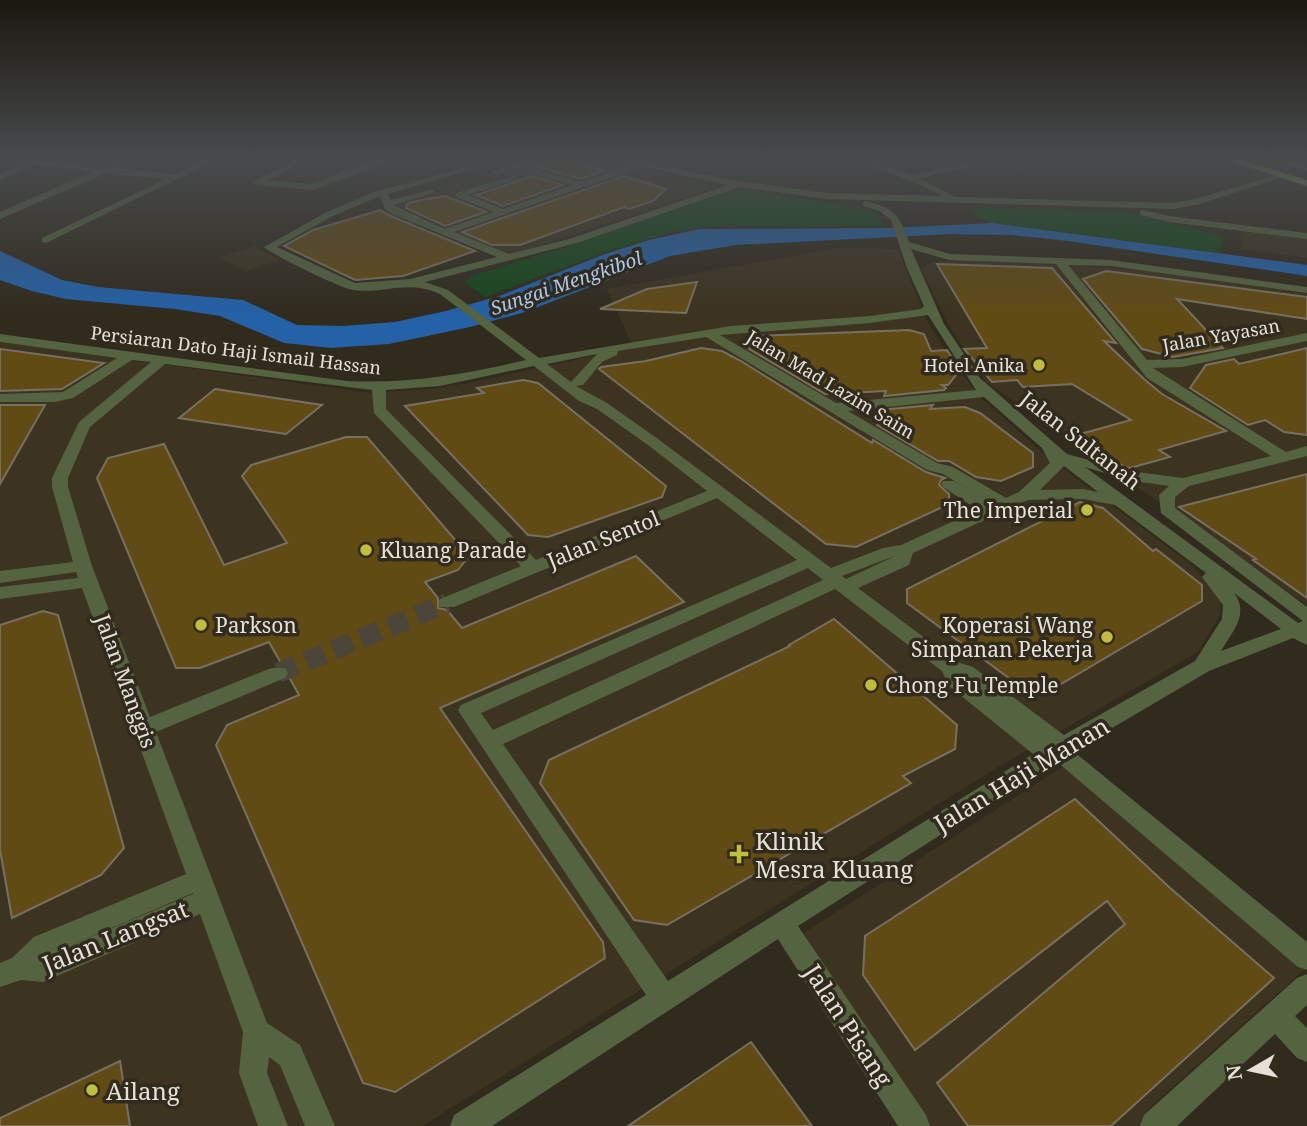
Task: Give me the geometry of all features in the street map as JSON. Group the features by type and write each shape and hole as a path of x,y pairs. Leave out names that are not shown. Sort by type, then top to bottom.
{"street":[{"path":"46,240 106,211"},
{"path":"338,211 269,247 353,287 410,282 510,258 660,211"},
{"path":"394,211 510,258"},
{"path":"499,211 503,212"},
{"path":"445,232 507,211"},
{"path":"885,211 896,219"},
{"name":"Jalan Sultanah","path":"899,211 896,219 912,268 942,330 975,381 1052,450 1119,501 1179,545 1304,628"},
{"path":"1140,211 1169,219 1307,236"},
{"path":"904,244 949,257"},
{"path":"912,268 930,259 949,257 1059,261 1157,267 1307,290"},
{"path":"1059,261 1141,364 1158,380 1284,457"},
{"path":"449,291 460,271"},
{"path":"410,282 449,291 513,341 578,382 595,396 602,406"},
{"path":"880,320 925,312 930,307"},
{"path":"880,320 918,323 942,330"},
{"name":"Persiaran Dato Haji Ismail Hassan","path":"0,338 379,389 467,379 542,361 710,334 776,325 880,320"},
{"name":"Jalan Mad Lazim Saim","path":"710,334 932,467 938,476 997,508"},
{"name":"Jalan Yayasan","path":"1141,364 1182,363 1307,337"},
{"name":"Persiaran Dato Haji Ismail Hassan","path":"467,379 507,358 513,341"},
{"path":"578,382 597,359 624,346"},
{"path":"0,398 55,398 68,395 129,355"},
{"name":"Jalan Manggis","path":"162,360 84,425 60,478 62,502 86,574 257,1032"},
{"path":"542,361 584,398 602,406 950,667 956,681 1057,751 1307,958"},
{"path":"379,389 379,410 533,568"},
{"path":"832,408 987,393"},
{"path":"1052,450 1127,475 1183,483 1307,451"},
{"path":"489,741 837,581 904,561 905,550 1025,495 1058,464 1052,450"},
{"name":"Jalan Sultanah","path":"1183,483 1167,495 1167,510 1304,628"},
{"name":"Jalan Sentol","path":"447,603 719,492"},
{"path":"1025,495 1083,494 1119,501"},
{"path":"1179,545 1223,590 1232,604 1231,619 1202,666"},
{"path":"664,999 468,710 810,561"},
{"path":"0,577 86,574"},
{"path":"0,593 86,574"},
{"name":"Jalan Haji Manan","path":"465,1126 783,925 957,811 1057,751 1202,666 1304,628"},
{"path":"144,728 278,673"},
{"name":"Jalan Langsat","path":"11,971 43,970 204,889"},
{"name":"Jalan Pisang","path":"783,925 915,1126"},
{"path":"1154,1126 1307,987"},
{"path":"1276,1015 1307,1048"},
{"path":"273,1126 253,1073 257,1032 290,1055 320,1126"}],"shaded area":[{"path":"400,211 646,211 510,256"},
{"path":"1240,226 1307,234 1307,258 1242,249"},
{"path":"255,246 279,260 246,271 219,257"},
{"path":"838,248 898,249 925,317 951,360 981,398 1044,454 1189,563 1215,591 1221,603 1220,615 1198,652 998,767 422,1126 0,1126 0,342 371,393 428,389 469,383 633,347 607,289"},
{"path":"953,259 1151,270 1307,294 1307,605 986,382 948,324 921,269 930,263"},
{"path":"1078,757 1307,967 1147,1110 1160,1126 899,1126 782,947"}],"green space":[{"path":"673,211 869,211 875,212 884,226 715,226 675,231 603,253 485,297 465,283 471,276"},
{"path":"974,211 1120,211 1224,236 1219,253 992,223 976,217"}],"water":[{"name":"Sungai Mengkibol","path":"992,223 1307,265 1307,276 1012,235 951,234 736,245 670,256 525,312 470,327 389,344 331,348 284,343 220,316 66,299 0,280 0,251 62,280 98,287 243,300 297,325 343,326 395,322 446,311 499,296 605,254 649,240 699,229 886,228"}],"building":[{"path":"381,211 475,251 403,276 355,280 284,246 313,230"},
{"path":"412,211 486,212 445,226"},
{"path":"524,211 614,211 520,245 492,245 462,232"},
{"path":"937,264 1052,268 1116,343 1104,341 1145,380 1162,394 1226,431 1159,450 1170,457 1125,467 1077,435 1131,420 1072,384 1023,387 1017,380 992,382 964,349 987,348"},
{"path":"1106,271 1307,297 1307,319 1177,299 1223,348 1173,357 1142,349 1083,279"},
{"path":"697,282 686,313 600,309 647,289"},
{"path":"909,330 924,334 931,351 947,350 960,370 948,385 942,385 946,388 944,390 884,396 886,391 825,394 749,349 757,336"},
{"path":"701,348 722,351 741,361 872,443 873,440 926,472 945,478 939,485 949,494 949,504 856,547 826,544 599,369"},
{"path":"1307,348 1307,435 1284,432 1265,420 1248,425 1190,388 1206,365 1234,359 1239,364"},
{"path":"0,349 104,363 62,389 0,391"},
{"path":"523,380 538,383 666,486 662,497 548,537 528,535 405,406 484,393 477,388"},
{"path":"215,389 322,405 286,434 179,418"},
{"path":"0,405 45,405 0,484"},
{"path":"933,405 930,409 965,407 980,413 1033,453 1033,467 1001,481 976,477 949,461 938,461 877,425 880,410"},
{"path":"346,437 367,437 469,556 458,570 425,582 438,598 438,608 447,610 462,628 636,556 684,602 440,708 603,942 605,958 395,1092 363,1083 216,745 227,725 299,695 289,677 290,672 282,665 269,642 200,668 176,668 97,478 108,458 164,444 224,565 287,543 242,476 251,465"},
{"path":"1307,474 1307,598 1253,560 1256,559 1179,507"},
{"path":"1080,502 1103,508 1153,551 1156,549 1202,585 1202,601 1044,694 1028,692 907,603 907,589"},
{"path":"43,611 58,615 124,848 101,875 12,918 0,850 0,625"},
{"path":"834,619 957,725 955,749 903,776 911,783 667,925 634,920 540,783 549,760 790,646"},
{"path":"1075,799 1169,887 1274,978 1111,1126 968,1126 937,1083 1125,924 1107,901 915,1050 863,975 865,936"},
{"path":"751,1042 812,1126 628,1126"},
{"name":"Ailang","path":"120,1061 130,1126 0,1126 0,1118"}],"tunnel":[{"path":"278,673 447,603"}],"place":[{"name":"Hotel Anika","path":"1039,365"},
{"name":"The Imperial","path":"1087,510"},
{"name":"Kluang Parade","path":"366,550"},
{"name":"Parkson","path":"201,625"},
{"name":"Koperasi Wang Simpanan Pekerja","path":"1107,637"},
{"name":"Chong Fu Temple","path":"871,685"},
{"name":"Klinik Mesra Kluang","path":"739,854"},
{"name":"Ailang","path":"92,1090"}]}
